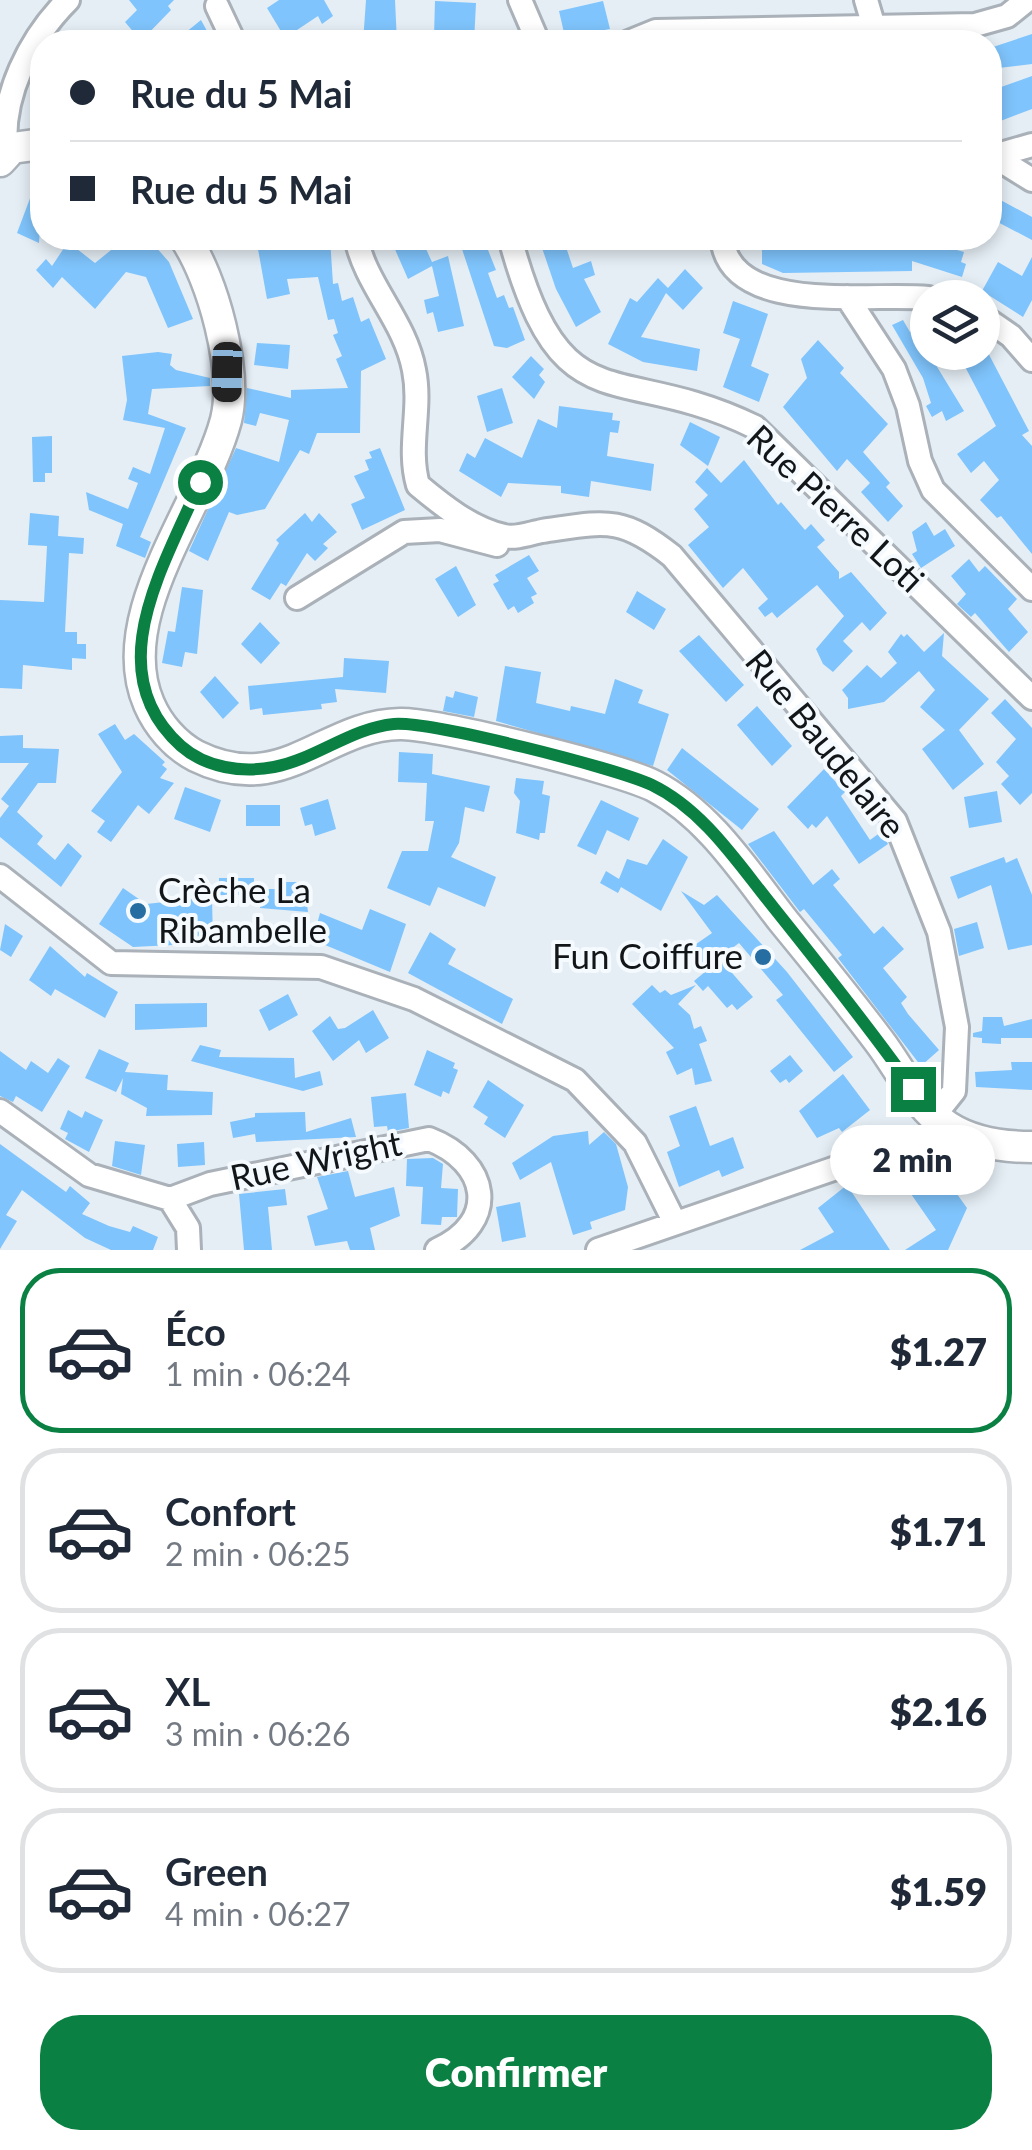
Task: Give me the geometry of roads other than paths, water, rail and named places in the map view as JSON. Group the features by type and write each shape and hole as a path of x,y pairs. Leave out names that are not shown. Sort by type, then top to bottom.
{"main road":[{"path":"3,157 30,148"},
{"path":"191,250 207,282 222,334 226,418 141,624 138,667 149,705 167,733 209,762 245,769 303,758 372,727 420,725 653,786 722,842 880,1042 938,1126 1008,1147 1032,1147"}],"street":[{"path":"38,30 68,0"},
{"path":"520,0 533,30"},
{"path":"866,0 874,27"},
{"path":"710,30 975,26 1007,16 1027,0"},
{"path":"217,6 228,30"},
{"path":"3,157 4,128 22,54 30,41"},
{"path":"1002,153 1032,145"},
{"path":"1002,162 1032,180"},
{"path":"359,250 362,264 394,316 414,370 412,449 418,485 481,528 509,538"},
{"name":"Rue Pierre Loti","path":"515,250 545,331 556,350 580,372 618,388 721,410 755,426 1032,698"},
{"path":"724,250 741,277 778,292 910,296"},
{"path":"847,297 894,368 908,406 920,461 933,490 1032,589"},
{"path":"1000,329 1032,360"},
{"name":"Rue Baudelaire","path":"297,598 404,532 440,530 494,547 509,538 592,524 619,524 644,534 672,556 895,821 939,932 955,1013 956,1084 938,1126 894,1148"},
{"path":"0,876 111,962 321,967 414,998 575,1080 635,1143 675,1223"},
{"path":"0,1112 90,1175 170,1199 188,1228 190,1250"},
{"path":"598,1250 894,1148 938,1126"},
{"name":"Rue Wright","path":"170,1199 210,1184 429,1139 452,1150 464,1164 480,1192 481,1205 470,1231 437,1250"}],"place":[{"name":"Crèche La Ribambelle","path":"138,911"},
{"name":"Fun Coiffure","path":"763,957"}]}
